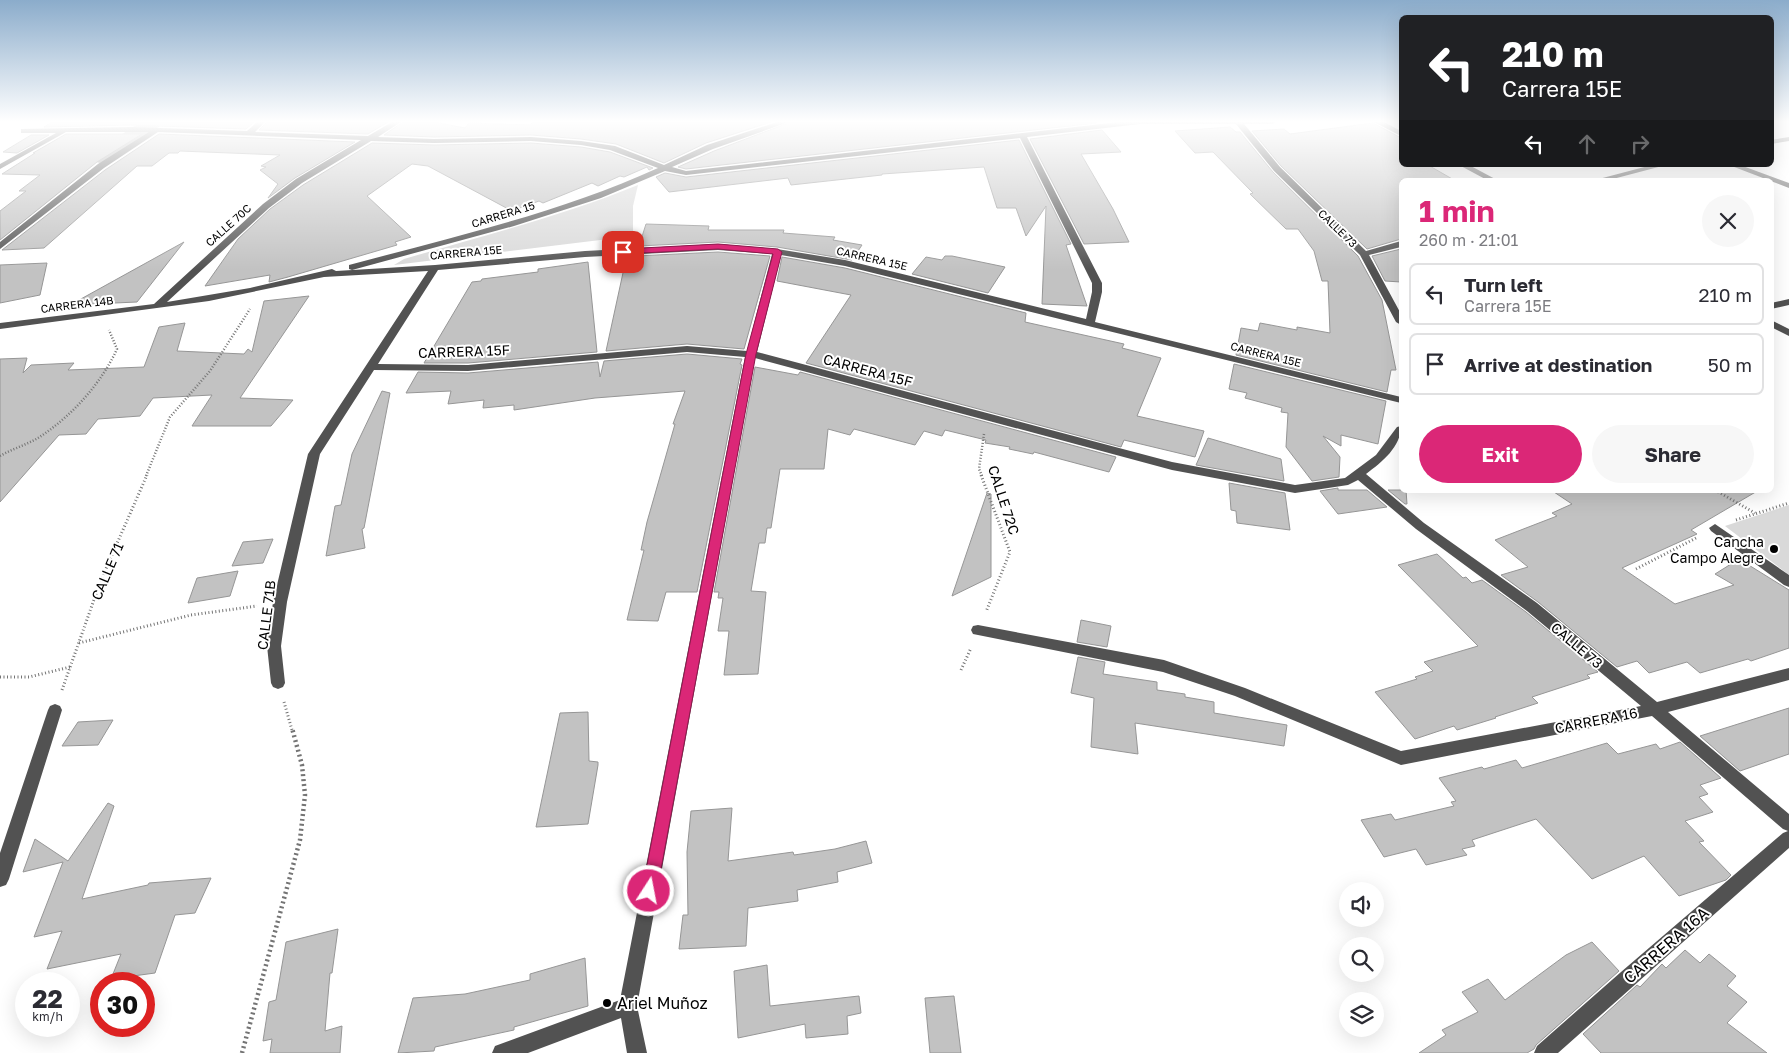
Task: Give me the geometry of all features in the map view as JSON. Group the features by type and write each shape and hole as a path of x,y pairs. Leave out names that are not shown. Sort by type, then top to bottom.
{"street":[{"path":"0,246 94,171"},
{"name":"CALLE 70C","path":"156,306 266,206 298,181 314,171"},
{"name":"CARRERA 15","path":"156,306 324,274 511,224 598,196 657,171"},
{"path":"678,171 686,173 702,171"},
{"path":"1041,171 1097,283 1097,292 1090,324"},
{"name":"CALLE 73","path":"1279,171 1364,254 1399,311"},
{"path":"1475,171 1489,178"},
{"path":"1607,178 1636,171"},
{"path":"1749,171 1768,178"},
{"path":"1774,180 1789,186"},
{"path":"1364,254 1399,245"},
{"name":"CARRERA 15E","path":"324,274 435,268 586,254 718,247 778,252 845,263 1399,400"},
{"path":"637,1053 628,1006 751,354 778,252"},
{"name":"CALLE 71B","path":"278,683 274,646 280,602 314,454 435,268"},
{"path":"1774,305 1789,302"},
{"name":"CARRERA 14B","path":"0,326 156,306"},
{"path":"1774,324 1789,333"},
{"name":"CARRERA 15F","path":"372,367 468,368 687,349 751,354 1172,466 1295,489 1353,478"},
{"path":"1353,478 1380,458 1399,432"},
{"name":"CALLE 73","path":"1353,478 1532,608 1655,709 1789,824"},
{"path":"1715,528 1789,582"},
{"name":"CARRERA 16","path":"978,630 1164,666 1240,692 1401,758 1655,709 1789,674"},
{"path":"0,879 55,710"},
{"name":"CARRERA 16A","path":"1544,1053 1626,978 1789,838"},
{"path":"502,1053 628,1006"}],"path":[{"name":"CALLE 71","path":"55,710 101,580 133,510 170,417 210,371 240,327 262,287"},
{"path":"0,456 39,438 98,382 112,362 117,349 109,329 125,310"},
{"name":"CALLE 72C","path":"961,670 1010,552 980,470 986,417"},
{"path":"1720,493 1756,513"},
{"path":"79,643 192,614 280,602"},
{"path":"0,677 29,677 70,667"},
{"path":"242,1053 300,840 305,795 302,765 278,683"}],"shaded area":[{"path":"638,185 633,206 633,236 394,265 404,259 551,216"},
{"name":"Cancha Campo Alegre","path":"1789,505 1789,575 1725,526"}],"building":[{"path":"6,171 86,171 0,240 0,211 26,191 19,191 40,175 2,174"},
{"path":"104,171 131,171 44,248 2,250"},
{"path":"261,171 306,171 268,198 278,184"},
{"path":"326,171 402,171 367,196 411,237 395,242 397,245 269,282 270,275 205,286 238,239 270,209"},
{"path":"438,171 637,171 624,177 620,176 598,186 592,183 543,203 539,201 512,211"},
{"path":"739,171 924,171 791,185 788,178 669,192 656,177 665,173 686,177"},
{"path":"985,171 1035,171 1071,244 1066,245 1087,306 1042,304 1046,206 1026,236 1016,208 997,208"},
{"path":"1047,171 1091,171 1113,209 1129,242 1084,244"},
{"path":"1232,171 1272,171 1358,256 1382,300 1396,370 1391,370 1387,392 1236,355 1241,328 1258,331 1260,323 1297,330 1297,327 1330,333 1328,281 1322,281 1314,251 1298,229 1286,229 1250,194 1253,193"},
{"path":"1286,171 1439,171 1451,178 1399,178 1399,240 1367,249"},
{"path":"646,224 709,226 708,230 784,230 783,233 835,237 833,240 862,245 852,260 777,247 718,242 639,246"},
{"path":"184,242 137,302 70,305"},
{"path":"1399,249 1399,282 1385,281 1372,256"},
{"path":"718,252 770,256 744,349 687,344 606,351 626,259 635,259 636,256"},
{"path":"945,256 1005,267 988,293 912,274 926,257 942,260"},
{"path":"782,257 845,268 1026,313 1025,322 1124,344 1122,348 1161,358 1137,416 1204,431 1195,457 1124,440 1121,447 806,363 851,295 777,281"},
{"path":"588,262 597,352 468,363 424,363 472,282 538,272 538,269"},
{"path":"47,263 40,295 0,303 0,265"},
{"path":"309,296 240,398 293,400 271,426 192,426 212,395 153,398 140,416 98,419 86,434 59,435 0,502 0,359 27,358 23,373 31,365 74,363 68,370 144,367 159,327 185,323 177,351 244,354 248,349 252,352 264,301"},
{"path":"687,354 742,359 740,364 742,365 697,592 666,592 658,621 627,620 644,550 641,550 647,522 675,424 673,424 685,391 595,398 514,410 514,405 483,408 484,400 448,404 451,391 406,393 418,372 468,373 598,362 600,377 604,361"},
{"path":"1234,364 1386,401 1378,444 1341,435 1341,446 1323,436 1340,457 1339,477 1312,481 1286,447 1288,413 1281,412 1282,408 1245,398 1247,393 1229,389"},
{"path":"755,367 798,375 800,372 1116,457 1109,472 1034,452 1033,454 1009,449 1010,447 985,443 986,440 945,430 942,436 924,431 915,445 854,429 850,435 828,429 824,469 780,469 771,528 767,528 765,543 759,543 751,591 766,592 758,674 724,675 729,631 718,631 723,598 718,598 719,592 714,592"},
{"path":"382,391 390,393 364,528 362,529 365,548 326,556 335,506 341,505 352,454"},
{"path":"1208,438 1281,459 1284,481 1196,465"},
{"path":"1229,483 1285,493 1290,530 1237,523 1236,511 1231,510"},
{"path":"1338,488 1338,490 1367,490 1387,507 1338,514 1320,491"},
{"path":"1388,490 1399,490 1399,493 1406,493 1407,504"},
{"path":"987,493 991,494 991,577 952,596"},
{"path":"1556,493 1754,493 1691,530 1697,534 1622,568 1675,604 1734,585 1715,574 1739,559 1789,590 1789,648 1751,661 1748,659 1700,673 1687,662 1649,673 1637,661 1617,667 1538,602 1501,575 1528,567 1495,540 1557,516 1552,513 1572,504"},
{"path":"273,539 263,563 232,566 243,542"},
{"path":"1437,554 1463,578 1466,577 1472,583 1482,580 1526,612 1598,672 1587,675 1590,678 1532,697 1538,703 1457,730 1454,726 1415,739 1375,692 1417,679 1415,677 1433,671 1424,662 1478,646 1398,565"},
{"path":"238,571 230,596 188,603 197,578"},
{"path":"1081,620 1111,626 1107,647 1077,642"},
{"path":"1078,657 1105,662 1103,674 1157,682 1157,690 1185,694 1185,697 1214,702 1214,713 1287,725 1284,746 1135,723 1138,754 1091,747 1094,698 1071,693"},
{"path":"1789,708 1789,754 1740,771 1700,736"},
{"path":"588,712 589,761 598,762 598,765 588,824 536,827 560,713"},
{"path":"113,720 98,745 62,746 78,722"},
{"path":"1680,742 1721,778 1700,785 1708,794 1699,797 1713,812 1685,821 1704,841 1699,842 1731,875 1726,880 1679,896 1644,856 1592,879 1536,819 1472,840 1475,846 1462,849 1467,855 1426,865 1416,849 1384,857 1361,820 1391,814 1395,820 1454,806 1451,802 1456,801 1439,778 1482,767 1484,769 1516,760 1522,768 1607,743 1618,754 1656,744 1660,749"},
{"path":"108,803 114,806 82,899 148,885 149,883 211,878 195,913 175,915 155,973 114,972 121,954 47,969 62,931 34,937 63,862 23,872 35,839 68,861"},
{"path":"732,808 728,861 793,852 794,855 835,849 866,841 872,863 837,872 838,882 797,890 798,901 748,908 746,946 679,949 683,915 688,915 687,852 691,811"},
{"path":"338,929 332,973 330,973 325,1031 342,1026 340,1053 270,1053 272,1039 263,1041 269,1002 276,1000 286,942"},
{"path":"1592,942 1619,971 1536,1045 1534,1049 1527,1053 1419,1053 1446,1035 1442,1030 1478,1012 1462,992 1488,979 1505,1000 1566,955"},
{"path":"1685,950 1700,963 1709,954 1736,976 1727,986 1747,1002 1727,1023 1767,1053 1601,1053 1583,1034 1637,985 1640,987 1662,964 1666,968"},
{"path":"585,958 588,1006 514,1027 514,1030 435,1047 434,1051 398,1053 413,998 465,994 530,980 530,974"},
{"path":"767,965 770,1006 859,996 861,1013 847,1016 848,1034 806,1038 805,1024 738,1038 734,971"},
{"path":"954,996 961,1053 930,1053 925,998"}],"place":[{"name":"Cancha Campo Alegre","path":"1774,549"},
{"name":"Ariel Muñoz","path":"607,1003"}],"route":[{"path":"623,252 718,247 778,252 751,354 649,891"}]}
